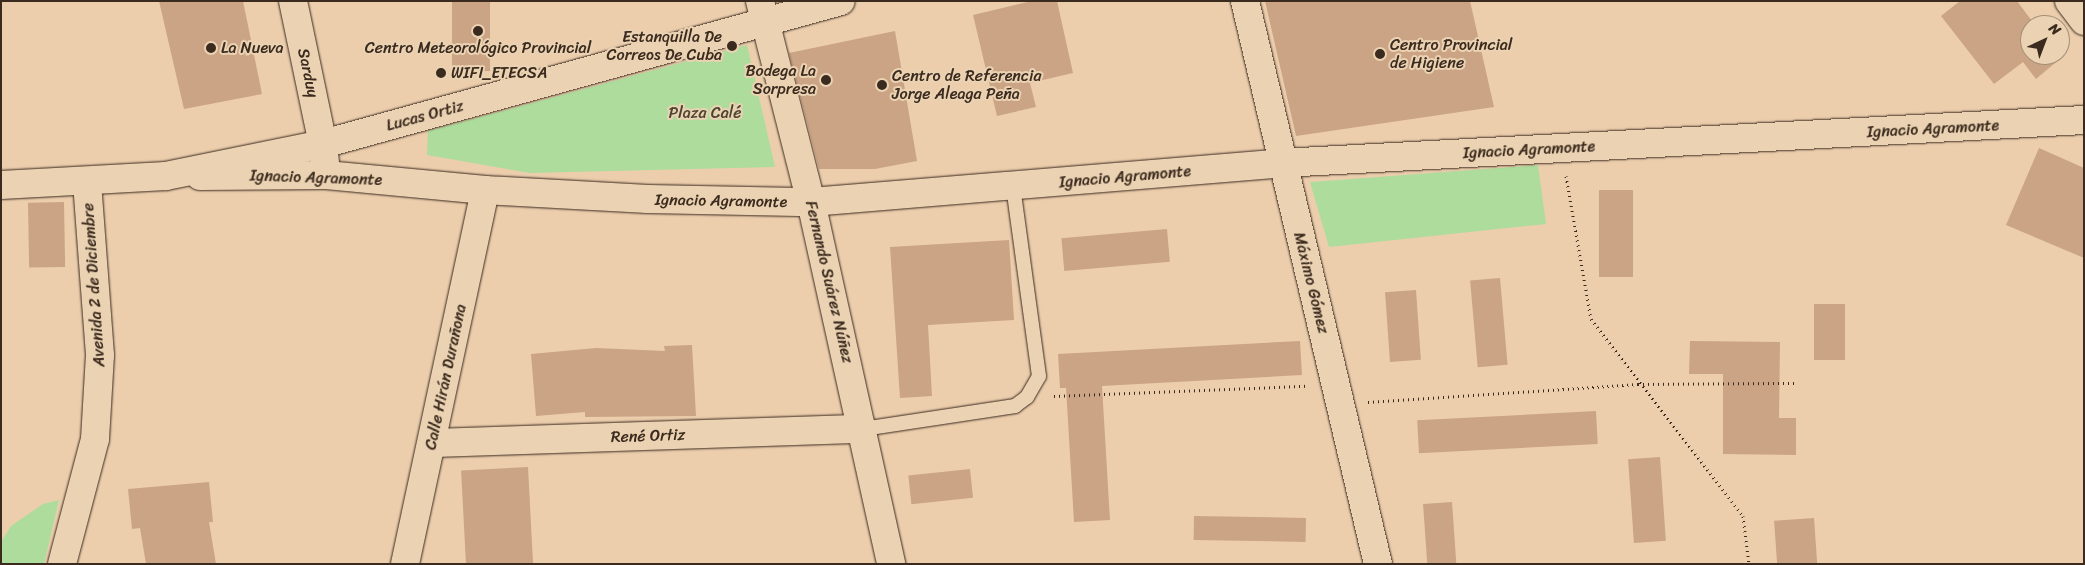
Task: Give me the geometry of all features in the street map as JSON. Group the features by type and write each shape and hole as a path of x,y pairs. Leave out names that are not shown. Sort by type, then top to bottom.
{"street":[{"name":"Sarduy","path":"293,1 323,144 326,175"},
{"name":"Lucas Ortiz","path":"1,185 166,176 323,144 763,12 841,1"},
{"name":"Máximo Gómez","path":"1246,1 1282,164 1378,564"},
{"name":"Fernando Suárez Núñez","path":"763,12 811,202 863,429 891,564"},
{"name":"Ignacio Agramonte","path":"166,176 326,175 485,190 648,199 811,202 1282,164 2084,120"},
{"name":"Avenida 2 de Diciembre","path":"62,564 95,439 97,411 100,355 87,181"},
{"name":"Calle Hirán Durañona","path":"405,564 433,443 485,190"},
{"name":"René Ortiz","path":"433,443 863,429"}],"lane":[{"path":"863,429 1015,406 1028,398 1039,376 1013,186"}],"path":[{"path":"1562,149 1591,319 1638,384 1743,516 1749,564"},
{"path":"1028,398 1338,394 1638,384 1794,383"}],"green space":[{"name":"Plaza Calé","path":"747,45 775,167 530,173 427,155 428,131"},
{"path":"1538,165 1546,224 1329,247 1310,182"},
{"path":"59,500 44,564 1,564 1,542 11,526 43,504"}],"building":[{"name":"La Nueva","path":"159,1 243,1 262,94 184,109"},
{"name":"Centro Meteorológico Provincial","path":"452,1 490,1 490,71 452,71"},
{"path":"1032,1 1057,1 1073,73 1030,83 1036,107 997,116 973,15"},
{"name":"Centro Provincial de Higiene","path":"1265,1 1470,1 1494,107 1296,136"},
{"path":"1960,1 2017,1 2028,15 2020,15 2020,64 1994,84 1941,16"},
{"path":"895,31 917,161 875,169 819,169 789,53"},
{"path":"2025,65 2053,65 2036,79"},
{"path":"2039,148 2084,168 2084,258 2006,225"},
{"path":"1599,190 1633,190 1633,277 1599,277"},
{"path":"64,202 65,267 29,268 28,203"},
{"path":"1167,229 1170,262 1064,271 1061,238"},
{"path":"1009,240 1014,320 928,325 932,396 900,398 890,247"},
{"path":"1500,278 1508,365 1478,367 1470,281"},
{"path":"1416,290 1421,360 1390,362 1385,292"},
{"path":"1814,304 1845,304 1845,360 1814,360"},
{"path":"1300,341 1302,375 1102,386 1110,520 1074,522 1066,388 1060,388 1058,354"},
{"path":"1690,341 1780,342 1779,418 1796,418 1796,455 1723,454 1723,374 1689,374"},
{"path":"692,345 696,416 585,417 585,412 536,416 531,354 596,348 665,351 664,346"},
{"path":"1596,411 1598,444 1419,453 1417,420"},
{"path":"1660,457 1666,541 1634,543 1628,459"},
{"path":"528,467 533,564 466,564 461,471"},
{"path":"970,469 973,498 911,504 908,475"},
{"path":"209,482 213,522 209,522 216,564 146,564 140,528 132,529 128,489"},
{"path":"1452,502 1456,564 1427,564 1423,504"},
{"path":"1194,516 1306,518 1306,542 1194,540"},
{"path":"1814,518 1817,564 1777,564 1774,521"}],"place":[{"name":"Centro Meteorológico Provincial","path":"478,31"},
{"name":"Estanquilla De Correos De Cuba","path":"732,46"},
{"name":"La Nueva","path":"211,48"},
{"name":"Centro Provincial de Higiene","path":"1380,54"},
{"name":"WIFI_ETECSA","path":"441,73"},
{"name":"Bodega La Sorpresa","path":"826,80"},
{"name":"Centro de Referencia Jorge Aleaga Peña","path":"882,85"}]}
